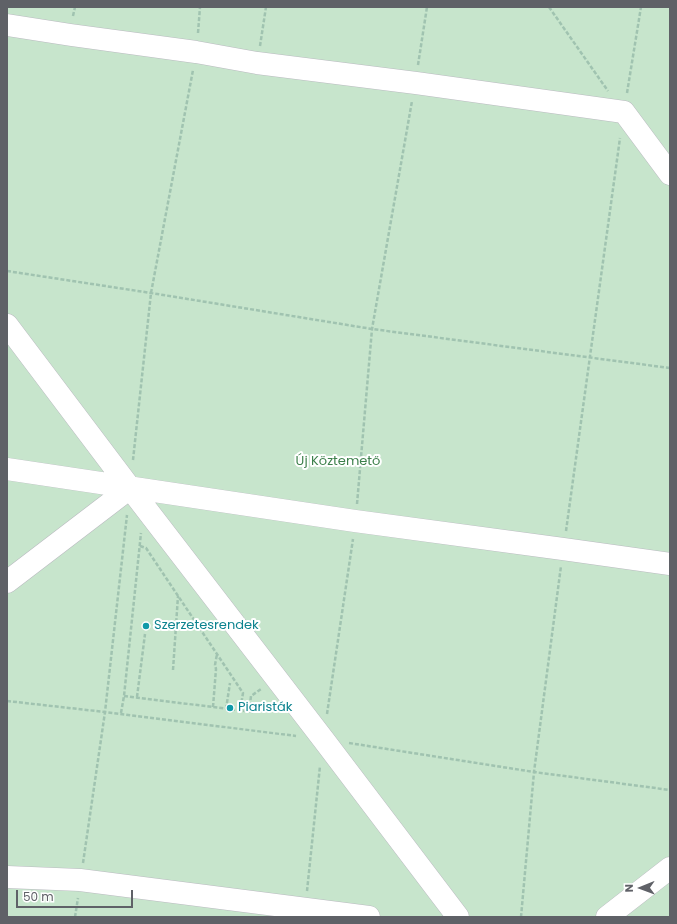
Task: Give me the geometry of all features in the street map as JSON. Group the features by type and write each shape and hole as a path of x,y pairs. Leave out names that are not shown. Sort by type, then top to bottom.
{"lane":[{"path":"7,25 196,52 257,63 416,83 624,112 670,174"},
{"path":"7,325 152,518 458,917"},
{"path":"7,469 356,522 670,564"},
{"path":"7,582 130,488"},
{"path":"607,917 670,868"},
{"path":"7,877 80,880 369,917"}],"path":[{"path":"257,63 266,7"},
{"path":"305,909 323,739 356,522 372,329 416,83 427,7"},
{"path":"549,7 624,112"},
{"path":"521,917 534,772 563,549 624,112 641,7"},
{"path":"7,271 372,329 670,368"},
{"path":"121,714 141,529 152,518"},
{"path":"140,546 146,548 243,693 240,710"},
{"path":"173,670 178,596"},
{"path":"137,697 145,634"},
{"path":"213,707 217,654"},
{"path":"249,712 251,696 276,678"},
{"path":"226,709 230,682"},
{"path":"124,696 253,712"}],"green space":[{"name":"Új Köztemető","path":"7,7 670,7 670,917 7,917"}],"place":[{"name":"Szerzetesrendek","path":"146,626"},
{"name":"Piaristák","path":"230,708"}]}
